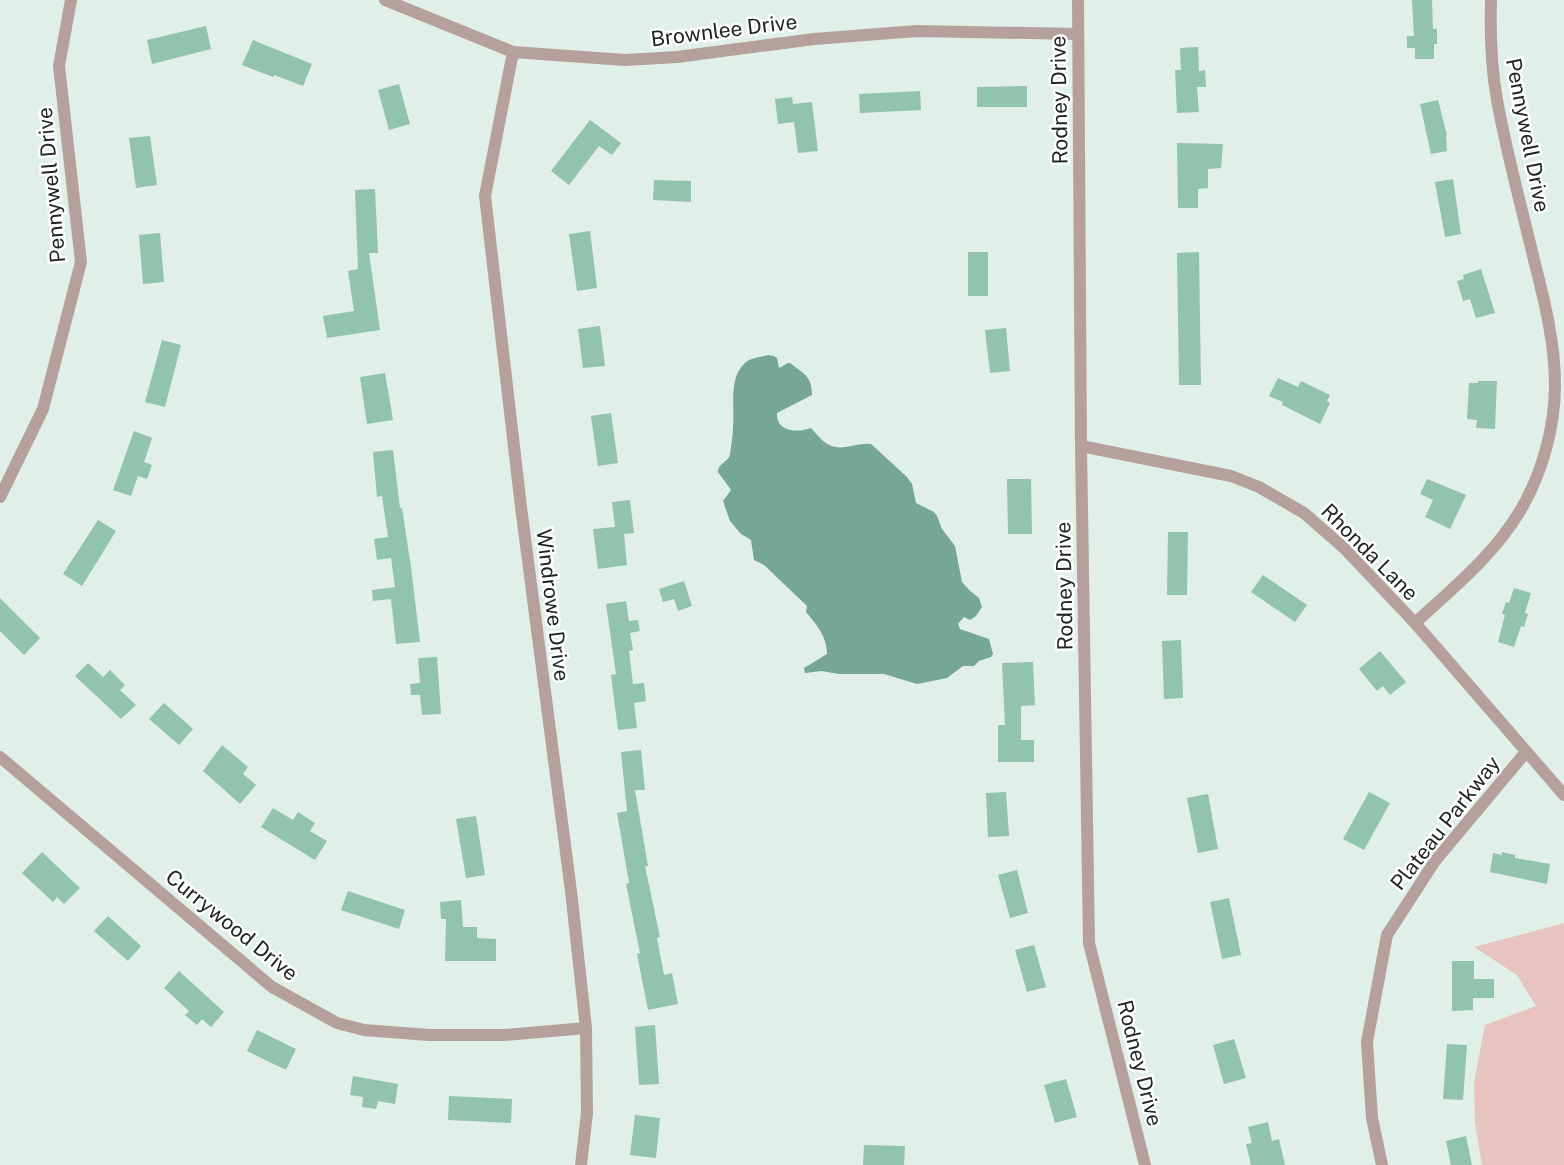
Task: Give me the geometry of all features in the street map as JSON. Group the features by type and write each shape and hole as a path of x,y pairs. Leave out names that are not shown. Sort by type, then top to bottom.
{"street":[{"name":"Pennywell Drive","path":"0,496 43,409 81,262 59,66 71,0"},
{"name":"Brownlee Drive","path":"385,0 513,52 625,60 677,57 814,39 917,31 1077,34"},
{"name":"Rodney Drive","path":"1078,0 1089,943 1145,1165"},
{"name":"Pennywell Drive","path":"1414,623 1466,576 1519,513 1541,465 1554,399 1554,367 1549,324 1496,94 1490,39 1491,0"},
{"name":"Windrowe Drive","path":"513,52 485,196 522,517 571,891 586,1028 587,1113 581,1165"},
{"name":"Rhonda Lane","path":"1082,446 1231,476 1284,500 1317,524 1344,548 1414,623 1564,795"},
{"name":"Plateau Parkway","path":"1383,1165 1372,1118 1367,1042 1387,935 1435,861 1526,752"},
{"name":"Currywood Drive","path":"0,757 272,987 337,1023 364,1030 429,1035 504,1035 586,1028"}],"shaded area":[{"path":"768,355 777,358 779,368 790,363 809,379 812,389 812,395 777,413 780,424 788,430 811,428 823,441 832,446 871,444 907,477 912,484 916,503 934,512 937,516 942,529 955,546 962,582 979,598 982,607 976,616 970,620 964,617 958,624 960,629 989,639 993,654 991,657 979,661 974,666 963,666 947,678 917,684 884,674 838,674 822,671 805,673 804,668 827,654 823,637 806,612 807,606 764,565 754,560 751,540 741,534 730,521 723,501 731,490 718,472 719,467 730,455 736,377 747,361"},
{"path":"1564,923 1564,1165 1482,1165 1475,1123 1474,1083 1485,1025 1536,1006 1517,975 1474,947"}],"building":[{"path":"1412,0 1432,0 1433,29 1437,29 1434,59 1415,59 1415,48 1407,48 1407,36 1414,36"},
{"path":"206,26 211,49 152,64 147,40"},
{"path":"253,40 312,64 303,86 242,65"},
{"path":"1198,47 1199,71 1205,70 1206,87 1197,87 1199,112 1177,113 1175,70 1181,70 1180,48"},
{"path":"399,84 410,124 389,130 378,90"},
{"path":"1027,86 1027,107 977,107 977,87"},
{"path":"920,91 921,110 860,113 859,94"},
{"path":"792,97 793,104 812,102 818,151 798,153 794,122 778,124 775,99"},
{"path":"1438,100 1447,135 1447,151 1431,154 1420,104"},
{"path":"590,120 621,143 612,155 599,146 569,185 551,171"},
{"path":"150,136 157,185 136,188 129,138"},
{"path":"1177,143 1223,144 1221,168 1208,169 1208,188 1198,189 1198,208 1178,208"},
{"path":"1453,179 1461,234 1445,237 1435,182"},
{"path":"654,180 691,181 691,202 653,200"},
{"path":"375,189 378,253 369,253 380,330 327,338 323,316 354,311 348,271 358,269 355,190"},
{"path":"590,231 597,288 577,291 569,234"},
{"path":"160,233 164,282 143,284 139,235"},
{"path":"968,252 988,252 988,296 968,296"},
{"path":"1199,252 1201,385 1179,385 1177,253"},
{"path":"1481,269 1495,313 1476,318 1470,299 1463,301 1457,281 1464,279 1463,275"},
{"path":"600,326 605,366 583,368 578,329"},
{"path":"1006,328 1010,371 990,373 985,330"},
{"path":"162,340 181,345 165,407 145,402"},
{"path":"385,373 393,420 367,424 360,377"},
{"path":"1278,378 1298,387 1301,381 1330,395 1327,401 1330,403 1320,424 1269,396"},
{"path":"1478,381 1497,381 1495,429 1476,428 1477,420 1467,419 1469,383 1478,383"},
{"path":"611,413 618,463 598,466 591,416"},
{"path":"134,431 152,438 144,462 152,465 147,479 138,476 131,496 113,490"},
{"path":"393,450 420,642 396,644 391,599 373,601 372,590 395,587 391,558 377,560 374,539 388,537 382,496 377,497 373,452"},
{"path":"1007,479 1031,479 1032,534 1008,534"},
{"path":"1427,479 1466,495 1450,529 1425,517 1433,500 1420,494"},
{"path":"630,500 634,533 624,534 627,565 598,569 593,529 615,527 612,502"},
{"path":"98,520 116,531 82,586 63,574"},
{"path":"1168,532 1188,532 1187,595 1167,595"},
{"path":"1263,575 1307,605 1295,622 1251,592"},
{"path":"684,581 692,606 678,611 674,599 663,602 659,589"},
{"path":"1514,588 1531,593 1525,613 1528,614 1524,627 1521,626 1514,647 1498,642 1505,615 1502,614"},
{"path":"0,598 40,638 24,655 0,631"},
{"path":"626,601 629,621 638,620 640,631 630,633 633,650 629,651 633,684 644,683 646,701 634,703 637,728 618,730 611,675 616,674 606,604"},
{"path":"1181,640 1183,698 1164,699 1162,641"},
{"path":"1380,651 1406,682 1390,695 1383,686 1377,691 1359,669"},
{"path":"437,657 441,714 422,715 420,695 411,695 410,684 420,683 418,658"},
{"path":"1033,662 1035,705 1021,706 1021,740 1034,740 1034,762 998,762 998,725 1005,725 1002,663"},
{"path":"88,663 103,677 110,670 125,685 120,690 136,705 121,719 75,676"},
{"path":"164,703 193,729 179,745 149,719"},
{"path":"222,745 248,767 243,774 256,785 240,804 203,771"},
{"path":"641,750 645,790 635,790 648,866 645,866 660,937 657,938 664,975 672,973 678,1004 648,1010 637,954 640,953 626,884 629,883 617,813 627,811 621,752"},
{"path":"1006,792 1009,836 988,837 986,793"},
{"path":"1369,792 1390,803 1364,850 1343,839"},
{"path":"1208,794 1218,849 1198,853 1187,798"},
{"path":"273,808 293,820 298,812 315,823 310,831 327,841 315,860 261,827"},
{"path":"476,816 485,875 466,878 456,819"},
{"path":"42,852 80,888 64,904 57,897 53,902 22,873"},
{"path":"1502,852 1515,855 1515,858 1550,864 1547,884 1490,872 1493,853 1502,855"},
{"path":"1017,870 1028,913 1010,918 998,875"},
{"path":"348,891 405,910 399,929 341,910"},
{"path":"1229,898 1241,955 1222,959 1210,902"},
{"path":"461,900 463,927 477,927 477,938 496,939 496,961 445,961 446,919 441,919 440,902"},
{"path":"108,916 141,946 128,961 94,931"},
{"path":"1034,945 1046,987 1027,992 1015,950"},
{"path":"1452,961 1474,961 1474,979 1494,979 1494,998 1473,998 1473,1010 1452,1011"},
{"path":"179,971 224,1012 211,1027 202,1019 197,1025 185,1015 189,1011 164,988"},
{"path":"655,1025 659,1084 639,1085 635,1027"},
{"path":"257,1030 296,1049 286,1070 247,1051"},
{"path":"1234,1039 1246,1078 1224,1084 1213,1045"},
{"path":"1447,1044 1467,1045 1463,1100 1443,1099"},
{"path":"353,1076 398,1084 395,1104 378,1101 376,1109 362,1107 363,1097 350,1095"},
{"path":"1066,1079 1077,1117 1055,1123 1044,1085"},
{"path":"449,1096 512,1099 511,1123 448,1120"},
{"path":"635,1115 660,1118 656,1158 630,1155"},
{"path":"1268,1122 1272,1141 1279,1139 1285,1165 1251,1165 1246,1144 1252,1143 1248,1127"},
{"path":"1466,1136 1472,1165 1451,1165 1446,1141"},
{"path":"864,1145 905,1146 904,1165 863,1165"}]}
